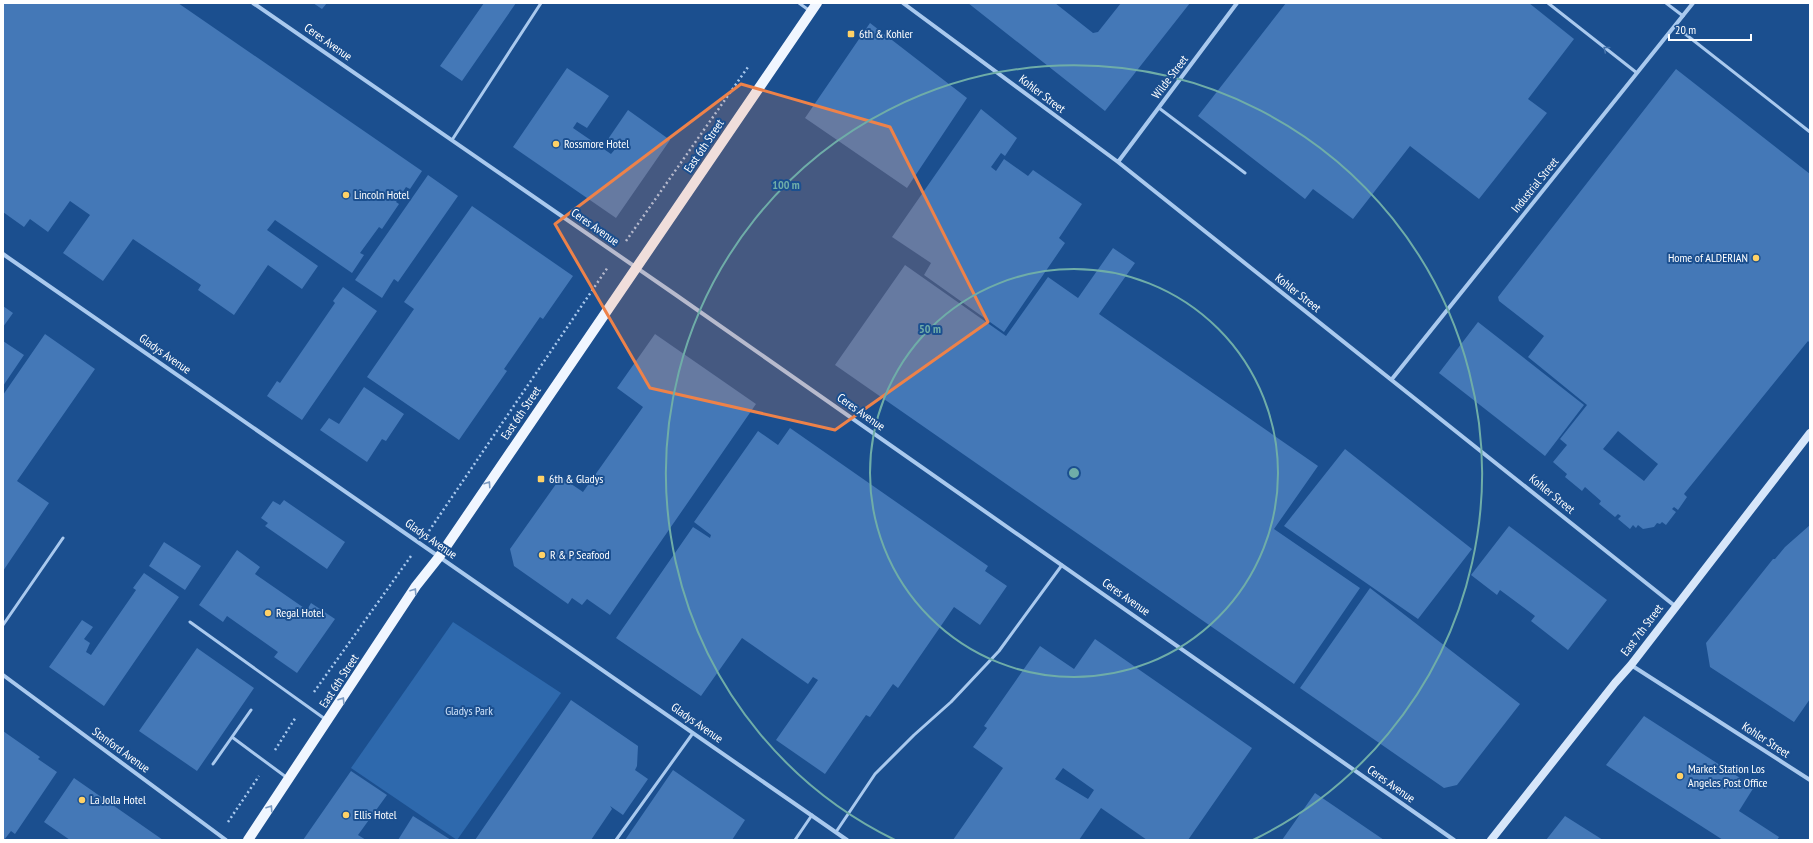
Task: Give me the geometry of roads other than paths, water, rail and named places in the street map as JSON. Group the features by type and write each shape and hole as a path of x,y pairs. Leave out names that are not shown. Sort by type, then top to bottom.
{"main road":[{"name":"East 6th Street","path":"248,840 416,586 439,556 635,267 817,3"},
{"name":"East 7th Street","path":"1491,840 1614,682 1631,665 1810,432"}],"street":[{"name":"Kohler Street","path":"903,3 1118,162 1675,606"},
{"name":"Wilde Street","path":"1118,162 1237,3"},
{"name":"Industrial Street","path":"1392,379 1693,3"},
{"name":"Ceres Avenue","path":"256,4 635,267 1454,840"},
{"name":"Gladys Avenue","path":"3,254 848,840"},
{"name":"Kohler Street","path":"1631,665 1810,780"},
{"name":"Stanford Avenue","path":"3,675 226,840"}],"lane":[{"path":"452,140 541,3"},
{"path":"799,3 811,12"},
{"path":"1548,3 1637,73"},
{"path":"1666,3 1683,16"},
{"path":"1675,26 1810,132"},
{"path":"1159,108 1245,173"},
{"path":"3,625 63,538"},
{"path":"836,832 875,774 914,734 951,702 999,651 1062,565"},
{"path":"190,622 328,721"},
{"path":"213,764 251,710"},
{"path":"616,840 693,732"},
{"path":"232,737 289,780"},
{"path":"795,840 812,815"}],"place":[{"name":"6th & Kohler","path":"851,34"},
{"name":"Rossmore Hotel","path":"556,144"},
{"name":"Lincoln Hotel","path":"346,195"},
{"name":"Home of ALDERIAN","path":"1756,258"},
{"name":"6th & Gladys","path":"541,479"},
{"name":"R & P Seafood","path":"542,555"},
{"name":"Regal Hotel","path":"268,613"},
{"name":"Market Station Los Angeles Post Office","path":"1680,776"},
{"name":"La Jolla Hotel","path":"82,800"},
{"name":"Ellis Hotel","path":"346,815"}],"park label":[{"name":"Gladys Park","path":"469,711"}]}
